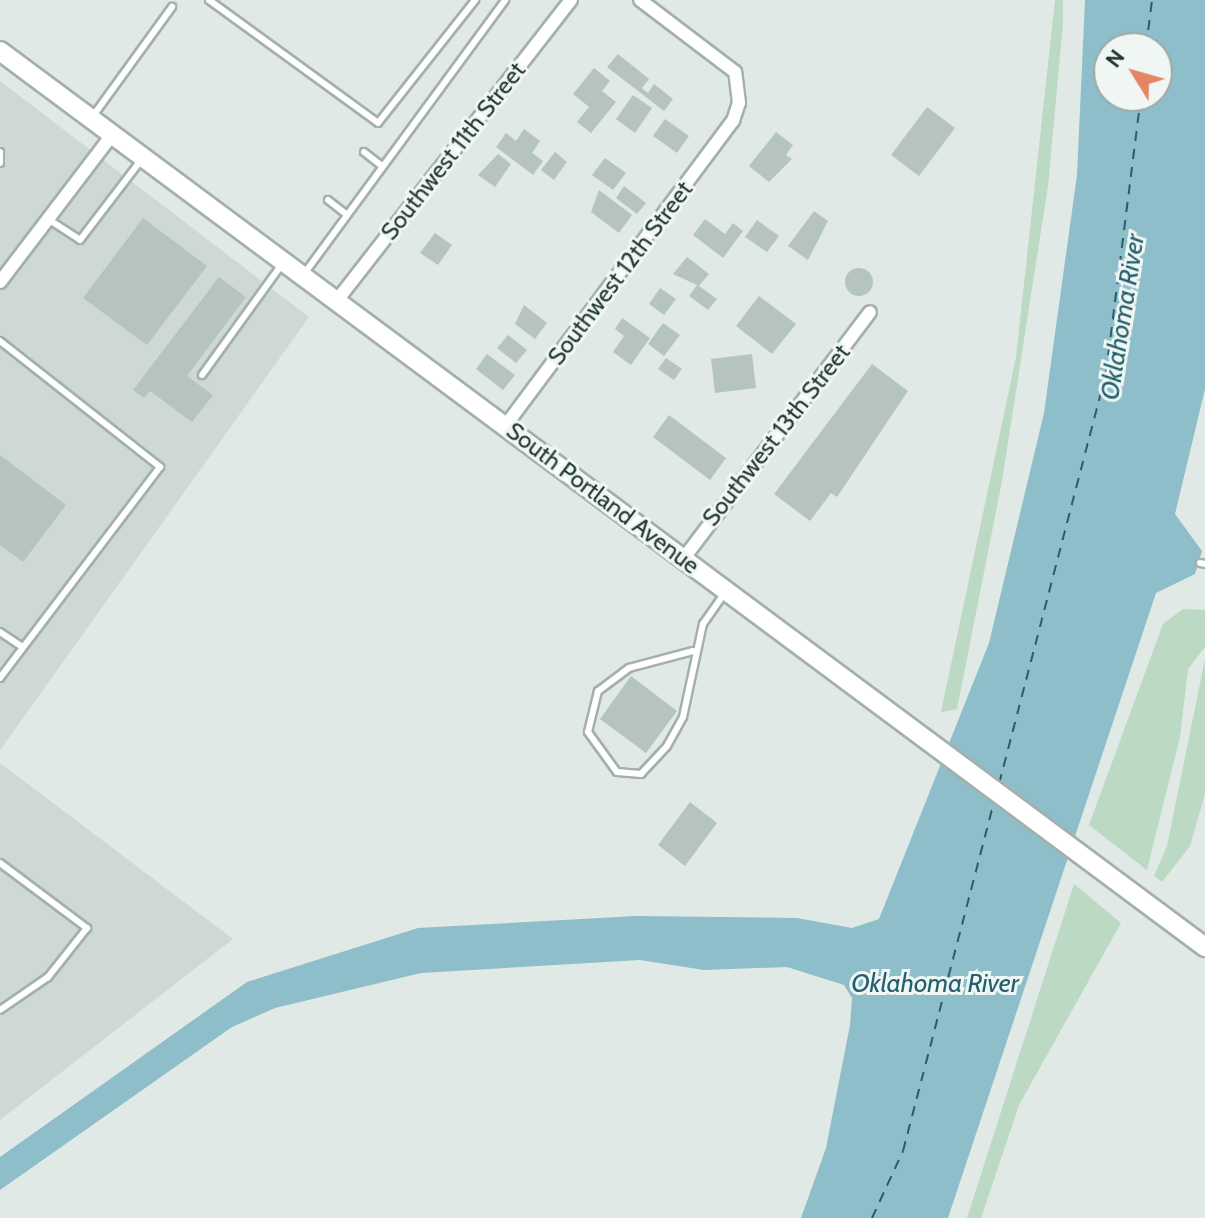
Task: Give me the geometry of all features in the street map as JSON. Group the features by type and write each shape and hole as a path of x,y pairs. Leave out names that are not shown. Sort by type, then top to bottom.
{"main road":[{"name":"South Portland Avenue","path":"0,51 1205,947"}],"street":[{"name":"Southwest 11th Street","path":"335,303 571,0"},
{"name":"Southwest 12th Street","path":"506,425 733,121 735,72 640,0"},
{"path":"0,282 112,135"},
{"name":"Southwest 13th Street","path":"684,558 870,312"}],"lane":[{"path":"209,0 378,123 475,0"},
{"path":"302,277 505,0"},
{"path":"91,119 172,7"},
{"path":"0,152 0,163"},
{"path":"364,152 382,166"},
{"path":"48,219 80,240 142,158"},
{"path":"328,200 346,214"},
{"path":"202,375 283,263"},
{"path":"0,341 160,467 0,678"},
{"path":"693,651 629,668 598,691 588,732 617,772 641,774 667,746 683,717 693,651 727,590"},
{"path":"0,632 22,647"},
{"path":"0,863 87,928 48,977 0,1010"}],"shaded area":[{"path":"0,81 309,317 0,750"},
{"path":"0,763 233,939 0,1120"}],"green space":[{"path":"1055,0 1063,0 1063,23 1048,186 1002,481 957,709 941,712 1016,357"},
{"path":"1183,609 1205,610 1205,647 1188,669 1180,737 1147,870 1089,825 1163,624"},
{"path":"1205,659 1205,794 1190,846 1162,882 1154,876 1167,846"},
{"path":"1074,884 1121,923 1019,1105 981,1218 967,1218"}],"water":[{"name":"Oklahoma River","path":"1085,0 1205,0 1205,389 1175,514 1202,551 1195,574 1156,593 948,1218 801,1218 826,1148 850,1025 852,998 844,985 787,967 704,970 640,960 421,973 275,1008 232,1027 0,1190 0,1157 247,982 418,928 636,916 797,918 852,928 879,919 989,643 1044,413 1077,175"}],"building":[{"path":"618,54 649,79 642,88 648,93 654,84 673,99 664,111 607,67"},
{"path":"594,68 610,81 602,91 616,102 591,133 577,122 589,107 573,94"},
{"path":"633,95 652,108 635,133 616,119"},
{"path":"927,107 955,128 919,176 891,155"},
{"path":"665,119 689,136 677,153 653,136"},
{"path":"524,129 540,141 532,153 543,161 533,175 496,147 506,133 516,141"},
{"path":"776,132 793,145 786,155 792,159 769,182 749,166"},
{"path":"555,152 567,162 554,180 541,170"},
{"path":"498,154 511,164 495,187 478,175"},
{"path":"605,158 626,173 613,190 592,175"},
{"path":"624,186 646,203 637,214 616,198"},
{"path":"599,190 632,215 619,233 591,212"},
{"path":"814,211 828,221 808,260 788,246"},
{"path":"143,218 207,266 147,345 83,298"},
{"path":"705,219 725,234 733,223 743,231 723,258 693,235"},
{"path":"757,220 779,236 767,252 745,237"},
{"path":"435,233 452,245 438,265 420,253"},
{"path":"687,257 709,274 699,286 717,299 708,310 689,296 697,285 673,274"},
{"path":"859,268 869,272 873,282 869,292 859,296 849,292 845,282 849,272"},
{"path":"219,277 246,297 187,376 213,395 192,422 150,391 144,398 133,390"},
{"path":"660,288 676,299 664,315 649,304"},
{"path":"759,296 796,324 772,354 736,326"},
{"path":"524,305 547,323 535,339 515,324"},
{"path":"622,318 650,338 631,365 613,352 624,336 615,329"},
{"path":"663,323 680,335 664,356 648,344"},
{"path":"508,335 527,350 516,363 497,348"},
{"path":"487,354 515,375 503,390 476,369"},
{"path":"752,354 756,388 715,393 711,359"},
{"path":"666,358 682,369 674,380 658,369"},
{"path":"872,364 908,391 837,497 831,493 810,521 774,494"},
{"path":"669,415 726,458 710,480 653,437"},
{"path":"0,455 66,505 23,562 0,545"},
{"path":"631,676 677,711 646,753 600,719"},
{"path":"690,802 717,823 685,866 658,845"}],"ferry route":[{"path":"1148,32 1152,0"},
{"path":"999,784 1106,373 1139,112"},
{"path":"872,1218 903,1151 994,802"}]}
